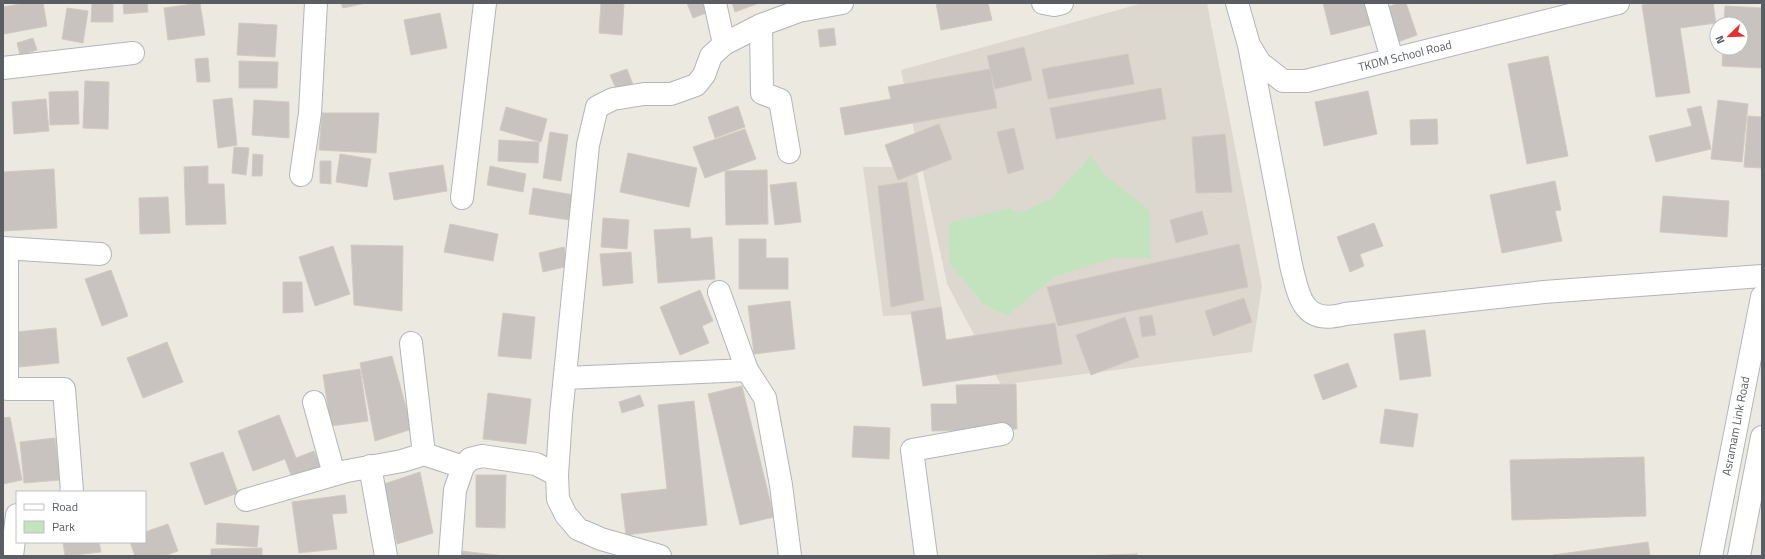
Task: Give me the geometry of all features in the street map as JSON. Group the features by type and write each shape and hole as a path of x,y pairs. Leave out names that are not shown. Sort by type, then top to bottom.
{"street":[{"path":"301,175 310,113 316,3"},
{"path":"462,198 485,3"},
{"path":"716,3 724,44"},
{"path":"660,556 601,540 578,529 566,515 558,498 557,475 565,378 588,145 597,107 613,99 644,94 671,94 696,85 704,75 712,56 724,44 761,24 798,11 842,3"},
{"path":"1043,3 1054,5 1062,3"},
{"name":"TKDM School Road","path":"1237,3 1249,44 1260,64 1283,81 1306,81 1618,3"},
{"path":"1376,3 1392,59"},
{"path":"761,24 762,93 780,100 789,152"},
{"path":"1249,44 1291,265 1300,299 1314,315 1331,318 1345,314 1544,292 1762,276"},
{"path":"3,68 133,54"},
{"path":"72,491 64,389 7,389 5,249 100,254"},
{"path":"719,292 747,370 764,398 781,485 790,556"},
{"name":"Asramam Link Road","path":"1711,556 1762,296"},
{"path":"411,344 424,454"},
{"path":"565,378 747,370"},
{"path":"314,402 334,474"},
{"path":"926,556 912,450 1002,434"},
{"path":"1739,556 1756,494 1762,437"},
{"path":"246,500 334,474 402,461 424,454 463,467"},
{"path":"450,556 455,490 463,467 470,459 482,456 536,464 557,475"},
{"path":"370,466 386,556"},
{"path":"12,556 16,523"}],"shaded area":[{"path":"1143,3 1207,3 1262,286 1252,352 1001,385 947,284 901,70"},
{"path":"863,167 916,167 943,313 883,316"}],"green space":[{"path":"1091,156 1105,175 1150,211 1151,258 1112,258 1054,277 1007,316 983,303 950,264 949,223 1009,208 1019,213 1051,199"}],"building":[{"path":"26,3 43,3 47,26 4,34 3,7"},
{"path":"92,3 113,3 113,22 91,22"},
{"path":"123,3 147,3 148,12 124,14"},
{"path":"200,3 205,35 168,40 164,8"},
{"path":"341,3 366,3 343,8"},
{"path":"601,3 624,3 622,35 599,33"},
{"path":"687,3 711,3 714,10 693,18"},
{"path":"732,3 759,3 735,12"},
{"path":"936,3 988,3 992,20 941,30"},
{"path":"1323,3 1369,3 1374,24 1331,35"},
{"path":"1399,3 1406,3 1417,35 1395,43 1382,9"},
{"path":"1655,3 1713,3 1715,16 1709,16 1709,24 1680,28 1690,93 1656,97 1642,5"},
{"path":"1725,6 1762,8 1762,68 1722,66 1723,56 1749,56 1749,16 1724,16"},
{"path":"67,8 88,11 83,43 62,39"},
{"path":"440,13 447,48 411,55 404,20"},
{"path":"239,23 277,25 275,57 237,55"},
{"path":"834,28 836,45 820,47 818,30"},
{"path":"33,38 37,50 20,55 17,43"},
{"path":"1024,47 1032,80 995,89 987,56"},
{"path":"1128,54 1134,84 1048,99 1042,69"},
{"path":"1548,56 1568,156 1527,164 1508,64"},
{"path":"208,58 210,82 197,82 195,59"},
{"path":"239,61 278,62 277,88 239,88"},
{"path":"627,69 634,87 618,93 610,75"},
{"path":"990,69 997,108 845,135 840,108 891,99 888,87"},
{"path":"85,81 109,82 108,129 83,128"},
{"path":"1161,88 1166,119 1056,139 1050,108"},
{"path":"78,91 79,124 50,125 49,92"},
{"path":"1368,91 1377,134 1324,146 1315,102"},
{"path":"232,98 237,145 218,148 213,100"},
{"path":"46,99 49,131 14,134 12,102"},
{"path":"254,100 289,102 289,138 252,135"},
{"path":"1718,100 1748,104 1742,162 1711,159"},
{"path":"738,106 745,127 715,138 708,117"},
{"path":"1701,106 1711,149 1656,162 1649,136 1692,126 1687,109"},
{"path":"506,107 547,119 541,142 500,130"},
{"path":"322,113 379,113 376,153 319,150"},
{"path":"1748,116 1762,117 1762,168 1744,167"},
{"path":"1437,119 1438,144 1411,145 1410,120"},
{"path":"939,124 952,159 898,180 885,145"},
{"path":"1014,128 1024,169 1008,174 997,132"},
{"path":"745,129 756,159 705,178 693,147"},
{"path":"550,132 568,135 561,181 543,178"},
{"path":"1225,134 1232,192 1196,193 1192,137"},
{"path":"499,140 539,142 538,163 498,161"},
{"path":"234,147 249,148 246,175 232,173"},
{"path":"628,153 697,168 689,207 620,192"},
{"path":"253,154 263,155 262,176 252,176"},
{"path":"340,154 371,159 367,187 336,182"},
{"path":"320,161 331,161 331,184 320,183"},
{"path":"443,165 447,191 394,200 389,173"},
{"path":"208,166 208,184 224,184 226,224 186,225 184,167"},
{"path":"490,166 526,174 523,192 487,185"},
{"path":"54,169 57,228 3,231 3,172"},
{"path":"767,170 768,224 726,225 725,171"},
{"path":"1555,181 1561,210 1555,211 1562,241 1502,253 1490,195"},
{"path":"796,182 801,222 775,225 770,185"},
{"path":"907,182 924,300 891,307 878,186"},
{"path":"533,188 574,195 570,220 529,214"},
{"path":"1663,196 1729,201 1727,237 1660,232"},
{"path":"168,197 170,233 140,234 139,198"},
{"path":"1202,211 1208,234 1176,243 1170,220"},
{"path":"603,218 629,220 627,249 601,247"},
{"path":"1374,223 1383,246 1360,254 1364,266 1350,272 1337,237"},
{"path":"450,224 498,234 493,261 444,252"},
{"path":"690,228 691,239 712,237 715,279 658,283 654,230"},
{"path":"739,239 766,239 766,258 788,258 788,289 739,289"},
{"path":"1239,244 1248,287 1058,326 1047,287"},
{"path":"351,245 403,246 402,311 354,305"},
{"path":"333,246 350,294 315,306 299,257"},
{"path":"564,247 568,266 543,272 539,253"},
{"path":"631,252 633,283 603,286 600,254"},
{"path":"111,270 128,316 102,326 85,279"},
{"path":"283,282 302,282 303,312 283,313"},
{"path":"700,290 713,321 702,326 709,343 680,355 660,307"},
{"path":"1244,298 1252,322 1213,336 1205,311"},
{"path":"790,301 795,349 754,354 748,306"},
{"path":"941,307 946,340 1055,323 1062,364 923,386 911,312"},
{"path":"503,313 535,317 531,359 498,356"},
{"path":"1152,315 1156,335 1142,337 1139,317"},
{"path":"1125,317 1139,357 1091,375 1076,335"},
{"path":"56,328 59,363 19,367 16,332"},
{"path":"1425,330 1431,376 1400,380 1394,334"},
{"path":"167,342 183,382 143,398 127,358"},
{"path":"392,356 412,429 375,441 360,363"},
{"path":"1348,363 1357,387 1323,400 1314,375"},
{"path":"360,369 368,421 331,426 323,375"},
{"path":"1016,384 1017,429 932,431 931,404 957,404 956,385"},
{"path":"742,386 774,517 740,525 708,394"},
{"path":"488,393 531,399 526,444 483,439"},
{"path":"640,395 644,406 622,413 619,402"},
{"path":"694,401 707,525 626,535 621,494 667,489 658,405"},
{"path":"1385,409 1418,414 1413,447 1380,443"},
{"path":"279,415 296,458 314,451 321,467 292,478 285,459 253,471 238,431"},
{"path":"10,417 22,480 3,484 3,418"},
{"path":"854,426 890,428 889,459 852,457"},
{"path":"55,438 60,480 24,483 20,442"},
{"path":"223,452 238,493 205,505 190,463"},
{"path":"1644,457 1646,516 1512,520 1510,460"},
{"path":"420,472 433,533 397,544 384,484"},
{"path":"476,475 506,475 505,528 476,527"},
{"path":"345,495 347,513 332,514 337,549 299,553 292,502"},
{"path":"217,523 259,526 257,547 216,544"},
{"path":"168,524 178,551 164,556 135,556 130,543 146,543 146,532"},
{"path":"1648,542 1650,556 1553,556 1553,555"},
{"path":"63,543 99,543 101,552 65,556"},
{"path":"262,548 262,556 211,556 211,549"},
{"path":"461,551 504,556 461,556"},
{"path":"1137,554 1137,556 1080,556"}]}
